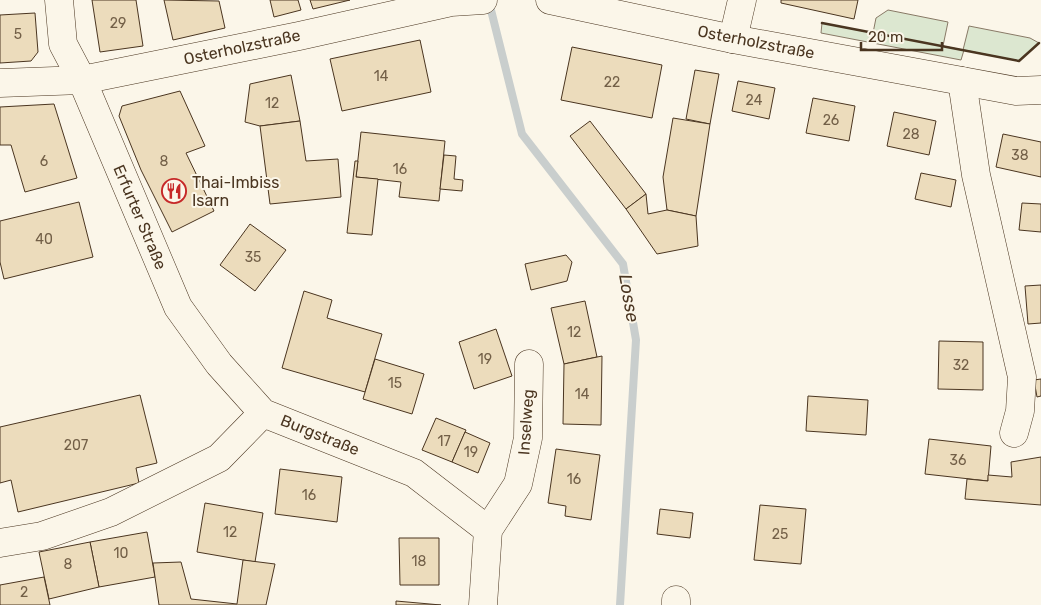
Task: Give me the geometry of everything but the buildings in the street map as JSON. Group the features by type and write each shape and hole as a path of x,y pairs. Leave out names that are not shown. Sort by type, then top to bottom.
{"street":[{"name":"Erfurter Straße","path":"59,0 64,44 82,80 178,307 219,364 263,413"},
{"name":"Osterholzstraße","path":"550,0 733,39 1016,91 1041,90"},
{"path":"733,39 742,0"},
{"name":"Osterholzstraße","path":"0,83 82,80 299,36 451,2 473,1"},
{"path":"962,81 976,175 1022,377 1020,411 1014,433"},
{"name":"Inselweg","path":"488,530 518,484 528,438 529,364"},
{"name":"Burgstraße","path":"0,542 42,536 111,512 219,458 263,413 414,473 488,530"},
{"path":"483,605 488,530"}],"green space":[{"path":"888,10 948,22 943,46 963,50 969,26 1030,38 1039,43 1019,61 964,50 961,60 821,33 822,23 873,33 876,18"}],"waterway":[{"name":"Losse","path":"489,2 522,134 623,264 636,340 620,605"}],"wall":[{"path":"822,23 1019,61 1039,43"}],"place":[{"name":"Thai-Imbiss Isarn","path":"174,191"}]}
